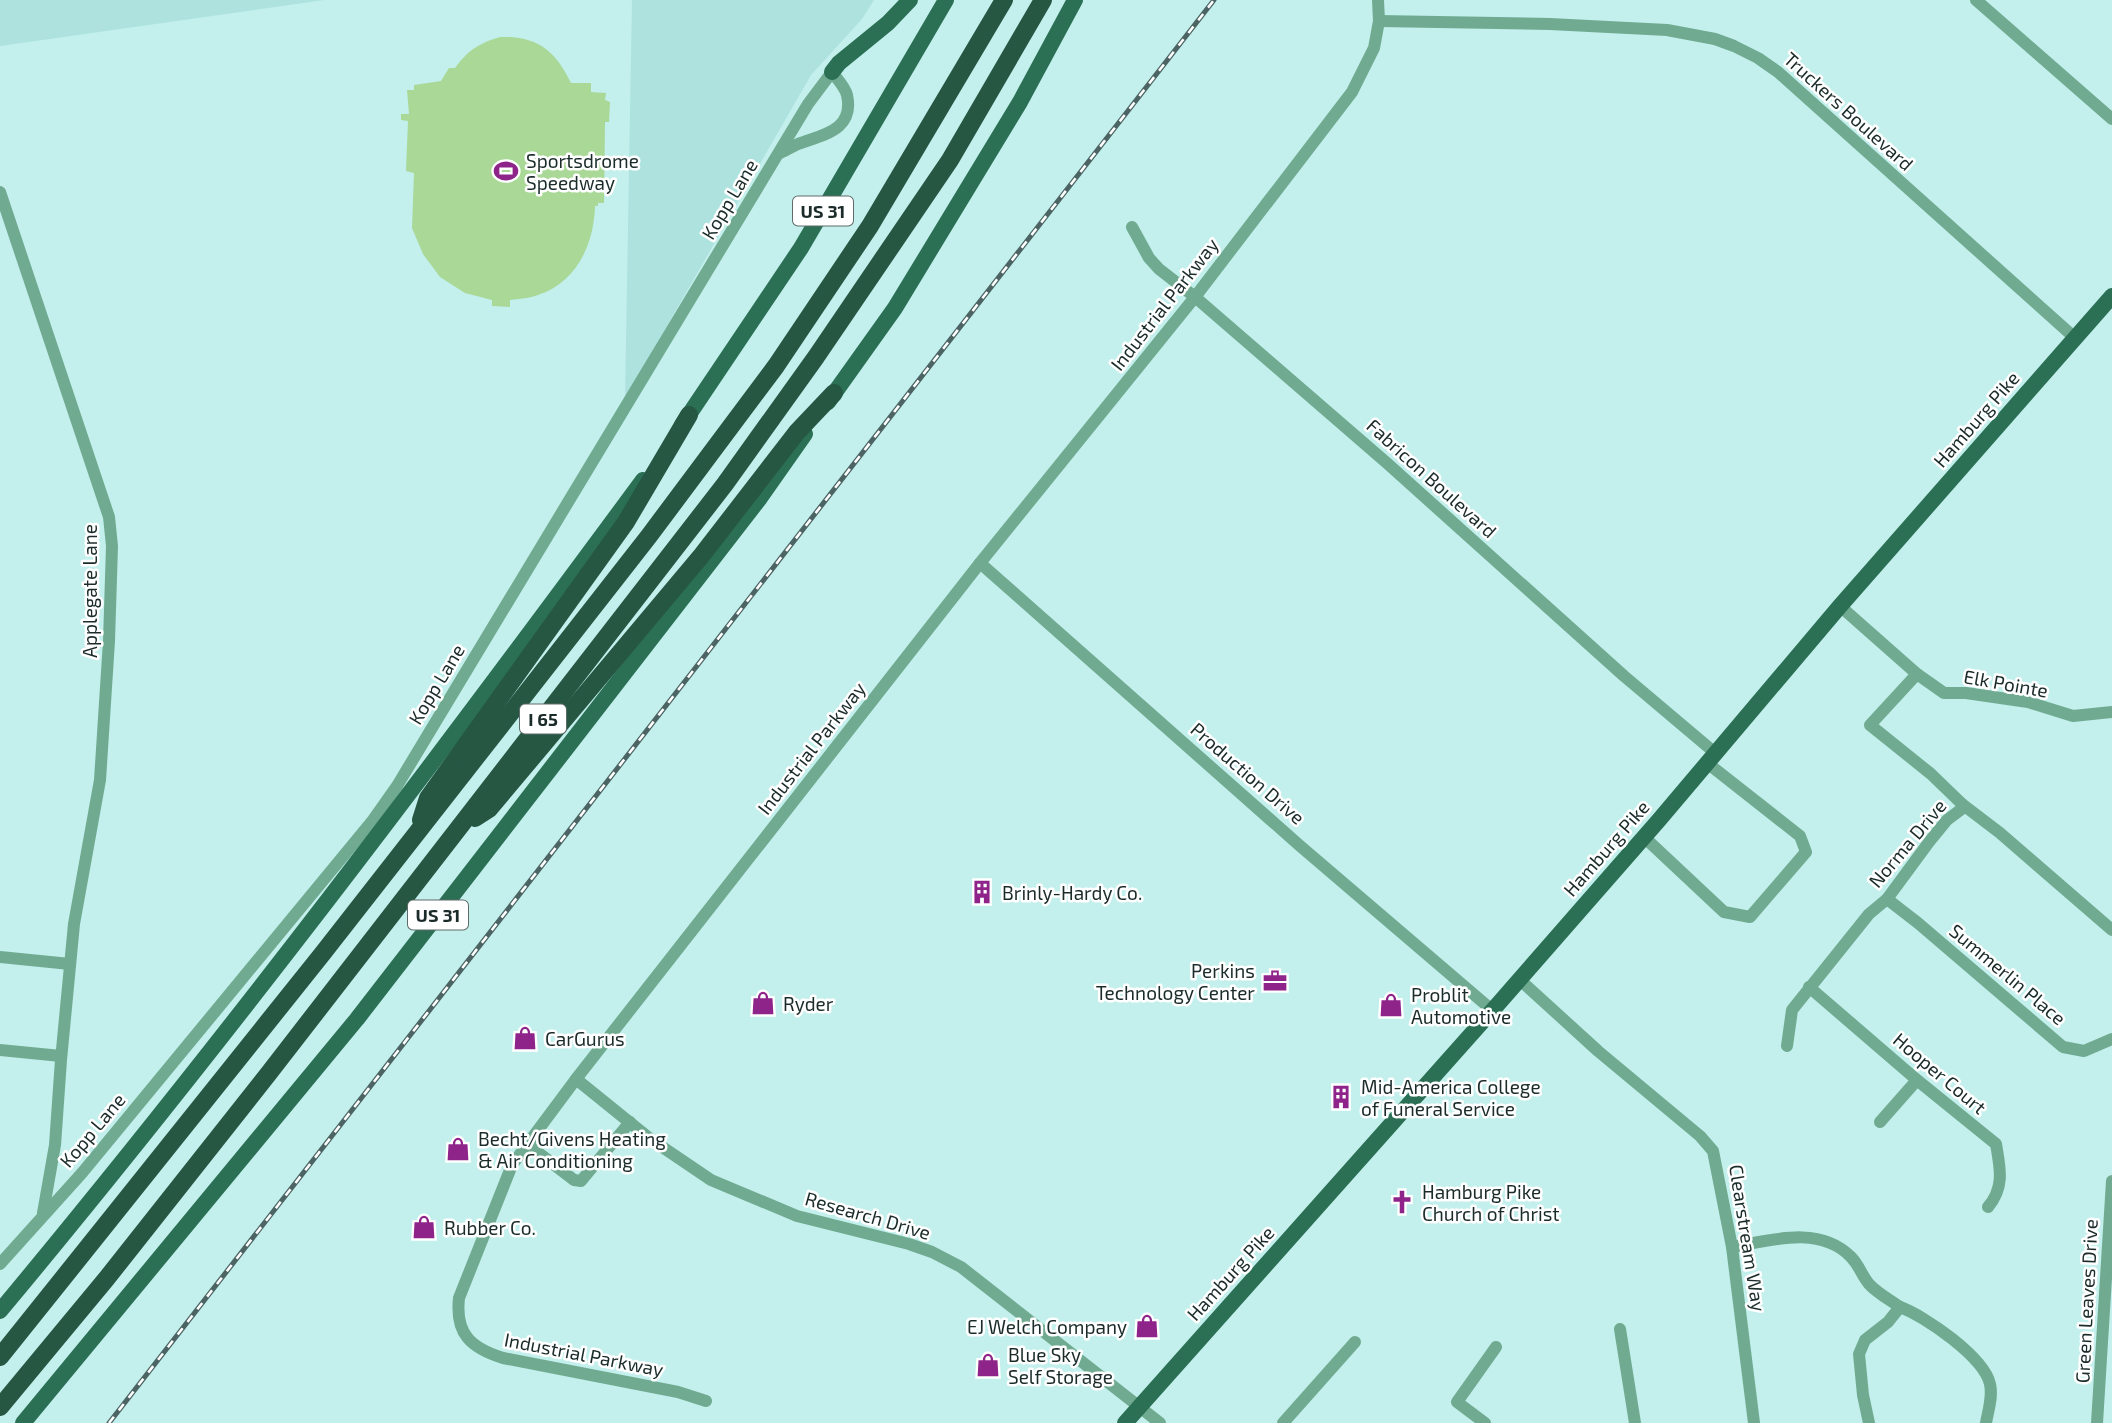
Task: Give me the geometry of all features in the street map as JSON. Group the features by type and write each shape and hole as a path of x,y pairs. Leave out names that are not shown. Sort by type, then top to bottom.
{"highway":[{"name":"I 65","path":"0,1357 416,835 649,536 776,366 870,226 1004,0"},
{"name":"I 65","path":"0,1407 139,1238 689,532 808,368 950,160 1043,0"},
{"path":"460,827 489,809 702,555 797,432 834,393"},
{"path":"416,835 428,798 626,522 688,415"}],"main road":[{"path":"832,72 910,0"},
{"name":"US 31","path":"0,1311 144,1137 446,747 688,415 801,248 946,0"},
{"name":"US 31","path":"23,1423 357,1019 760,498 902,296 1020,102 1075,0"},
{"name":"Hamburg Pike","path":"1125,1423 1644,837 1840,606 2112,296"}],"street":[{"name":"Industrial Parkway","path":"706,1401 678,1392 503,1359 482,1351 469,1339 459,1320 459,1298 512,1165 576,1079 980,563 1195,298 1352,92 1374,48 1379,21 1378,0"},
{"path":"1976,0 2112,119"},
{"name":"Truckers Boulevard","path":"1379,21 1638,28 1690,34 1734,46 1778,72 2075,338"},
{"name":"Kopp Lane","path":"0,1264 82,1173 305,904 397,786 808,104 832,72"},
{"path":"778,154 796,144 830,134 844,121 848,106 847,93 832,72"},
{"name":"Applegate Lane","path":"0,192 109,517 111,546 109,641 100,780 74,924 55,1145 43,1214"},
{"name":"Fabricon Boulevard","path":"1132,227 1159,270 1396,471 1624,676 1800,836 1806,852 1750,917 1724,912 1644,837"},
{"name":"Production Drive","path":"980,563 1299,845 1492,1010"},
{"name":"Elk Pointe","path":"1840,606 1917,674 1944,693 1966,693 2028,702 2073,716 2112,712"},
{"name":"Norma Drive","path":"1787,1046 1792,1010 1869,914 1887,899 1928,842 1947,820 1963,808 1931,774 1870,725 1917,674"},
{"path":"1962,804 2000,833 2112,930"},
{"name":"Summerlin Place","path":"1887,899 2063,1048 2084,1051 2112,1039"},
{"path":"0,957 70,964"},
{"name":"Clearstream Way","path":"1519,979 1598,1051 1700,1136 1713,1151 1732,1247 1754,1423"},
{"name":"Hooper Court","path":"1810,987 1916,1080 1996,1144 2001,1179 1997,1196 1988,1207"},
{"path":"0,1049 61,1056"},
{"name":"Research Drive","path":"576,1079 711,1180 797,1216 909,1244 961,1267 1160,1423"},
{"path":"1880,1122 1916,1080"},
{"path":"527,1144 574,1180 581,1181 630,1122"},
{"name":"Green Leaves Drive","path":"2097,1423 2112,1181"},
{"path":"1732,1247 1793,1237 1820,1239 1850,1256 1871,1287 1900,1307 1931,1322 1983,1367 1991,1393 1986,1423"},
{"path":"1869,1423 1859,1354 1865,1340 1888,1322 1900,1307"},
{"path":"1620,1329 1635,1423"},
{"path":"1283,1423 1355,1342"},
{"path":"1485,1423 1457,1402 1496,1347"}],"shaded area":[{"path":"0,0 324,0 0,46"},
{"path":"632,0 874,0 862,19 811,75 625,399"}],"green space":[{"name":"Sportsdrome Speedway","path":"500,37 535,42 551,54 571,83 591,83 591,92 606,93 605,100 610,102 609,122 605,122 604,203 595,206 591,234 581,260 563,281 552,289 535,296 510,300 510,307 492,306 492,300 465,293 440,277 423,254 412,228 414,173 406,171 408,121 401,120 401,114 409,114 407,90 414,90 414,85 441,81 449,68 455,68 470,52"}],"railway":[{"path":"109,1423 1214,0"}],"place":[{"name":"Sportsdrome Speedway","path":"506,171"},
{"name":"Brinly-Hardy Co.","path":"982,892"},
{"name":"Perkins Technology Center","path":"1275,981"},
{"name":"Ryder","path":"763,1003"},
{"name":"Problit Automotive","path":"1391,1005"},
{"name":"CarGurus","path":"525,1038"},
{"name":"Mid-America College of Funeral Service","path":"1341,1097"},
{"name":"Becht/Givens Heating & Air Conditioning","path":"458,1149"},
{"name":"Hamburg Pike Church of Christ","path":"1402,1202"},
{"name":"Rubber Co.","path":"424,1227"},
{"name":"EJ Welch Company","path":"1147,1326"},
{"name":"Blue Sky Self Storage","path":"988,1365"}]}
